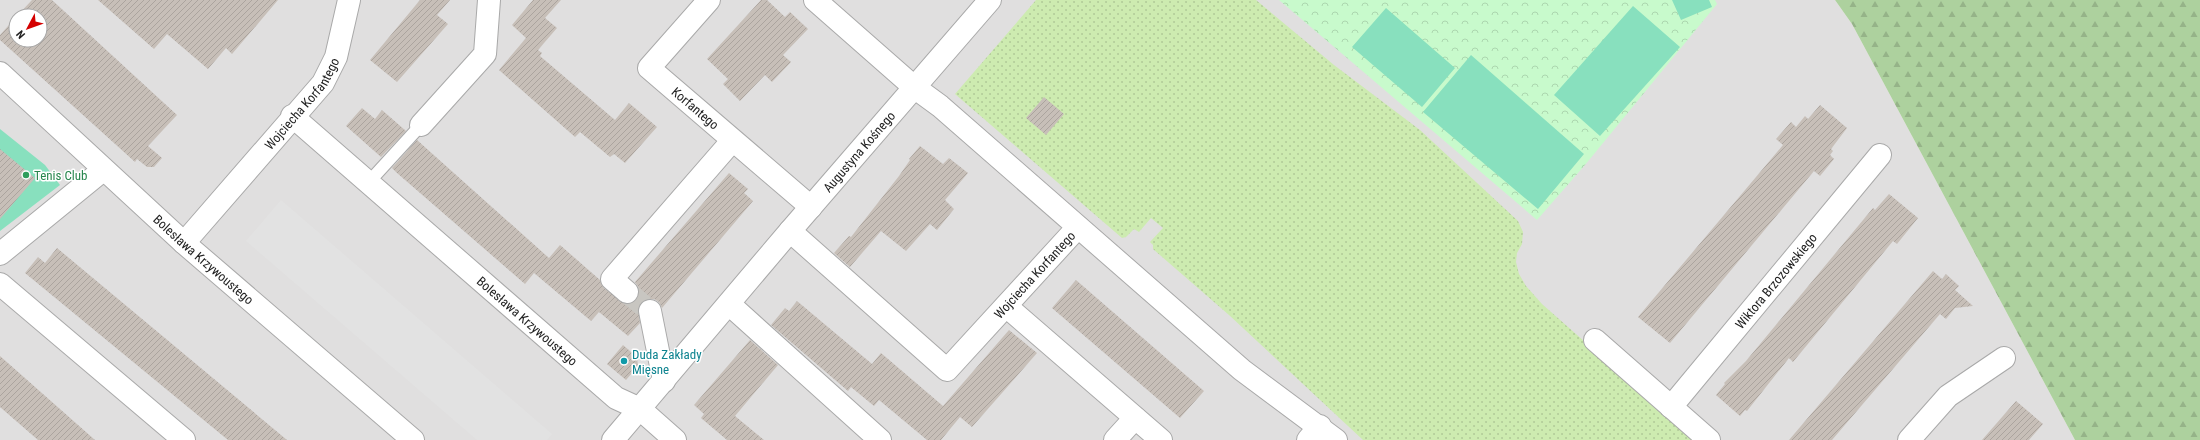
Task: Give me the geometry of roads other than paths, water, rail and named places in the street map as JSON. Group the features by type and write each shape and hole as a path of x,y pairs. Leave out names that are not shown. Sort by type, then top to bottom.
{"street":[{"name":"Wojciecha Korfantego","path":"184,243 322,83 336,57 349,0"},
{"path":"421,125 485,54 489,0"},
{"name":"Korfantego","path":"709,0 649,68 810,207"},
{"name":"Wojciecha Korfantego","path":"790,231 947,370 1078,227 940,106 914,87 815,0"},
{"name":"Augustyna Kośnego","path":"613,440 810,207 990,0"},
{"name":"Bolesława Krzywoustego","path":"0,73 103,170 184,243 413,440"},
{"name":"Bolesława Krzywoustego","path":"292,116 616,398 640,409 675,440"},
{"path":"627,292 612,279 732,141"},
{"name":"Wiktora Brzozowskiego","path":"1671,408 1880,155"},
{"path":"0,254 103,170"},
{"path":"1078,227 1242,370 1321,435"},
{"path":"0,284 184,440"},
{"path":"729,304 880,440"},
{"path":"1006,306 1161,440"},
{"path":"650,311 664,381"},
{"path":"1595,340 1709,440"},
{"path":"1908,440 1948,396 2004,358"},
{"path":"1115,440 1136,418"}],"lane":[{"path":"368,183 421,125"}],"tunnel":[{"path":"627,292 650,311"}],"place":[{"name":"Tenis Club","path":"26,175"},
{"name":"Duda Zakłady Mięsne","path":"624,361"}]}
